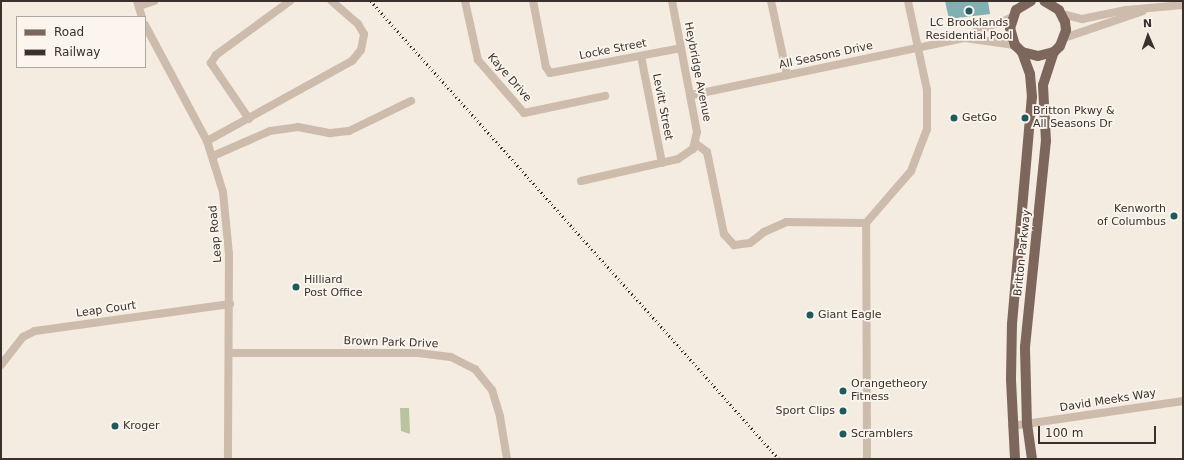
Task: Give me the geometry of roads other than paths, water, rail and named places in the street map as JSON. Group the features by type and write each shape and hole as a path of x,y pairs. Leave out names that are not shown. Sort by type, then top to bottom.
{"main road":[{"path":"1044,1 1054,4 1062,14 1065,22 1064,38"},
{"path":"1011,18 1026,2"},
{"name":"Britton Parkway","path":"1011,18 1010,28 1030,74 1032,98 1012,324 1012,426 1015,459"},
{"name":"Britton Parkway","path":"1032,459 1027,425 1026,347 1046,141 1043,85 1054,52 1064,38"},
{"path":"1019,48 1038,56 1054,52"}],"street":[{"path":"142,16 138,3 154,1"},
{"path":"249,119 212,63 216,55 290,1"},
{"path":"207,141 352,61 361,50 364,34 358,24 332,1"},
{"name":"Kaye Drive","path":"465,1 478,60 524,113 605,96"},
{"name":"Locke Street","path":"533,1 550,73 681,48"},
{"name":"Heybridge Avenue","path":"672,1 692,96 697,132 695,144"},
{"path":"771,1 787,75"},
{"path":"867,459 866,223 910,171 927,129 927,90 908,1"},
{"path":"1062,14 1082,19 1126,10 1146,10 1183,5"},
{"path":"1064,38 1146,10"},
{"name":"All Seasons Drive","path":"692,96 966,38 977,31 1011,18"},
{"name":"Leap Road","path":"146,27 207,141 213,156 223,192 229,231 230,304 228,459"},
{"name":"All Seasons Drive","path":"966,38 1019,48"},
{"name":"Levitt Street","path":"641,56 662,163"},
{"path":"213,156 270,131 298,127 330,132 349,131 411,100"},
{"path":"581,180 662,163 688,154 695,144 707,152 724,234 734,245 750,243 764,232 786,222 866,223"},
{"name":"Leap Court","path":"1,365 23,337 35,331 230,304"},
{"name":"Brown Park Drive","path":"229,353 418,353 451,357 475,369 492,390 500,416 507,459"},
{"name":"David Meeks Way","path":"1012,426 1183,401"}],"water":[{"name":"LC Brooklands Residential Pool","path":"945,1 988,1 990,14 949,19"}],"railway":[{"path":"371,1 779,459"}],"place":[{"name":"LC Brooklands Residential Pool","path":"969,11"},
{"name":"GetGo","path":"954,118"},
{"name":"Britton Pkwy & All Seasons Dr","path":"1025,118"},
{"name":"Kenworth of Columbus","path":"1174,216"},
{"name":"Hilliard Post Office","path":"296,287"},
{"name":"Giant Eagle","path":"810,315"},
{"name":"Orangetheory Fitness","path":"843,391"},
{"name":"Sport Clips","path":"843,411"},
{"name":"Kroger","path":"115,426"},
{"name":"Scramblers","path":"843,434"}]}
